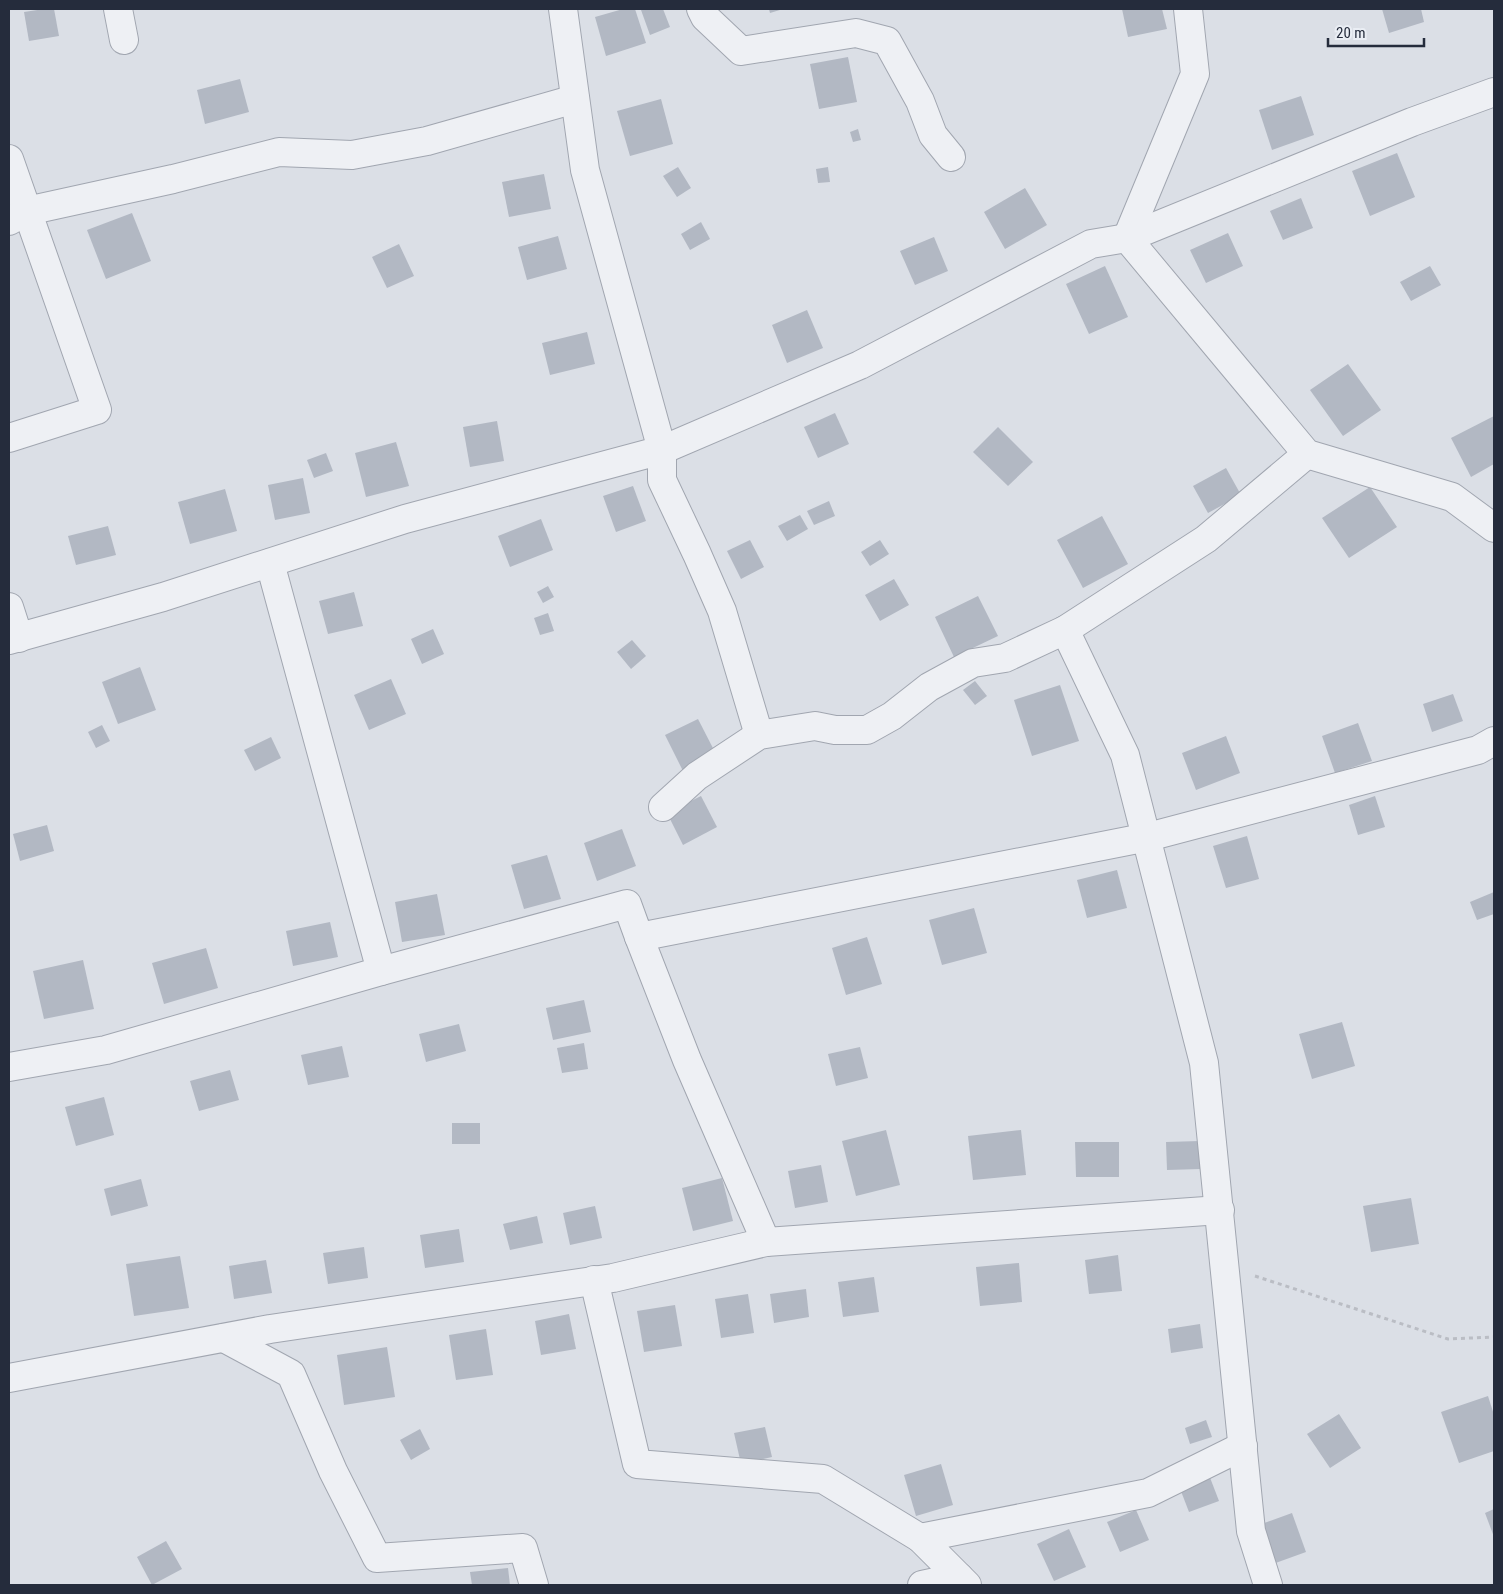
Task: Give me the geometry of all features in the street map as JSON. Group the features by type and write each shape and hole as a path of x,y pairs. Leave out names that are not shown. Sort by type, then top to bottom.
{"street":[{"path":"118,9 124,40"},
{"path":"563,9 585,170 662,450 662,480 722,611 760,735"},
{"path":"701,9 705,17 741,51 856,33 887,41 920,101 933,135 952,157"},
{"path":"1127,238 1195,74 1188,9"},
{"path":"9,607 14,639 163,597 405,519 662,450 860,365 1091,244 1127,238 1403,126 1494,92"},
{"path":"18,216 279,152 352,155 428,141 575,99"},
{"path":"9,159 18,216 97,410 9,438"},
{"path":"1127,238 1307,454 1452,497 1494,528"},
{"path":"663,806 697,776 760,735 815,726 835,730 867,730 892,716 929,687 972,663 1005,658 1065,630 1206,539 1307,454"},
{"path":"270,563 381,971"},
{"path":"1065,630 1125,755 1148,837 1204,1063 1226,1266 1251,1531 1268,1585"},
{"path":"639,936 1148,837 1478,750 1494,741"},
{"path":"9,1067 106,1050 381,971 627,904 687,1060 766,1242"},
{"path":"9,1378 224,1338 594,1280 766,1242 1220,1210"},
{"path":"594,1280 637,1464 823,1479 920,1538 963,1581"},
{"path":"224,1338 291,1374 333,1471 377,1558 523,1548 534,1585"},
{"path":"920,1538 1148,1493 1243,1446"},
{"path":"922,1585 963,1581"}],"path":[{"path":"1226,1266 1448,1339 1494,1337"}],"building":[{"path":"54,9 59,36 29,41 24,12"},
{"path":"623,9 635,9 646,43 606,56 595,17"},
{"path":"663,9 670,27 650,35 641,10"},
{"path":"769,9 783,9 770,13"},
{"path":"1122,9 1162,9 1167,29 1128,37"},
{"path":"1382,9 1421,9 1424,22 1389,33"},
{"path":"848,57 857,102 819,109 810,64"},
{"path":"240,79 249,112 205,124 197,90"},
{"path":"1301,96 1314,135 1272,150 1259,110"},
{"path":"661,99 673,144 630,156 617,111"},
{"path":"858,129 861,140 853,142 850,132"},
{"path":"1397,153 1415,197 1370,216 1352,171"},
{"path":"678,167 691,188 677,197 663,176"},
{"path":"828,167 830,182 818,183 816,169"},
{"path":"544,174 551,209 509,217 502,182"},
{"path":"1025,188 1047,225 1005,249 984,212"},
{"path":"1301,198 1313,228 1283,240 1270,211"},
{"path":"132,213 151,261 106,279 87,230"},
{"path":"701,222 710,239 690,250 681,234"},
{"path":"1228,233 1243,266 1206,283 1190,250"},
{"path":"558,236 567,269 527,280 518,247"},
{"path":"934,237 948,271 915,285 900,251"},
{"path":"399,244 414,276 387,288 372,257"},
{"path":"1105,266 1128,317 1089,334 1066,284"},
{"path":"1430,266 1441,285 1411,301 1400,282"},
{"path":"807,310 823,348 787,363 772,325"},
{"path":"587,332 595,364 550,375 542,343"},
{"path":"1348,364 1381,410 1343,436 1310,390"},
{"path":"835,413 849,444 818,458 804,427"},
{"path":"1494,416 1494,464 1471,477 1451,438"},
{"path":"497,421 504,461 470,467 463,427"},
{"path":"998,427 1033,462 1008,486 973,452"},
{"path":"396,442 409,486 366,497 355,453"},
{"path":"326,453 333,471 314,478 307,460"},
{"path":"1226,468 1241,495 1208,513 1193,486"},
{"path":"303,478 310,513 275,520 268,485"},
{"path":"633,486 646,521 616,532 603,496"},
{"path":"1370,487 1397,527 1349,558 1322,518"},
{"path":"225,489 237,531 190,544 178,502"},
{"path":"829,501 835,516 814,525 807,511"},
{"path":"800,515 808,529 787,541 778,526"},
{"path":"1102,516 1128,564 1083,588 1057,540"},
{"path":"541,519 553,550 510,567 498,536"},
{"path":"108,526 116,555 76,565 68,536"},
{"path":"750,540 764,567 741,579 727,551"},
{"path":"880,540 889,554 870,566 861,552"},
{"path":"894,579 909,605 880,621 865,595"},
{"path":"548,586 554,597 543,603 537,592"},
{"path":"354,592 363,626 328,634 319,601"},
{"path":"978,596 998,636 954,657 935,617"},
{"path":"548,613 554,631 540,635 534,618"},
{"path":"433,629 444,654 422,664 411,639"},
{"path":"632,640 646,656 631,669 617,652"},
{"path":"140,667 156,710 118,724 102,682"},
{"path":"391,679 406,714 369,730 354,695"},
{"path":"975,681 987,696 975,705 963,690"},
{"path":"1060,685 1079,741 1032,756 1014,700"},
{"path":"1453,694 1463,721 1432,732 1423,704"},
{"path":"698,719 717,756 684,773 665,735"},
{"path":"1358,723 1372,761 1335,773 1322,736"},
{"path":"102,725 110,741 96,748 88,732"},
{"path":"1226,736 1240,773 1196,790 1182,753"},
{"path":"271,737 281,758 255,771 244,750"},
{"path":"701,796 717,827 683,845 667,813"},
{"path":"1375,796 1385,827 1358,835 1349,805"},
{"path":"47,825 54,851 20,861 13,834"},
{"path":"622,829 636,866 597,881 584,843"},
{"path":"1247,836 1259,879 1226,888 1213,846"},
{"path":"547,855 561,899 524,909 511,865"},
{"path":"1117,870 1127,908 1087,918 1077,880"},
{"path":"1494,892 1494,914 1477,920 1470,902"},
{"path":"437,894 445,935 402,942 395,902"},
{"path":"974,908 987,953 942,965 929,920"},
{"path":"330,922 338,957 293,966 286,931"},
{"path":"867,937 882,984 846,995 832,948"},
{"path":"206,948 218,988 164,1004 152,963"},
{"path":"83,960 94,1009 44,1019 33,971"},
{"path":"584,1000 591,1032 553,1040 546,1008"},
{"path":"1342,1022 1355,1066 1312,1079 1299,1034"},
{"path":"459,1024 466,1051 426,1062 419,1034"},
{"path":"584,1043 588,1069 562,1073 557,1048"},
{"path":"342,1046 349,1077 308,1085 301,1055"},
{"path":"860,1047 868,1078 836,1086 828,1054"},
{"path":"230,1070 239,1100 199,1111 190,1081"},
{"path":"104,1097 114,1135 76,1146 65,1107"},
{"path":"452,1123 480,1123 480,1144 452,1144"},
{"path":"886,1130 900,1185 856,1196 842,1141"},
{"path":"1021,1130 1026,1175 973,1180 968,1136"},
{"path":"1200,1141 1201,1169 1167,1170 1166,1142"},
{"path":"1075,1142 1119,1142 1119,1177 1076,1177"},
{"path":"821,1165 828,1202 795,1208 788,1171"},
{"path":"722,1178 733,1221 693,1231 682,1188"},
{"path":"141,1179 148,1206 111,1216 104,1189"},
{"path":"1411,1198 1419,1244 1371,1252 1363,1206"},
{"path":"595,1206 602,1238 570,1245 563,1213"},
{"path":"537,1216 543,1243 510,1250 503,1224"},
{"path":"459,1229 464,1262 425,1268 420,1235"},
{"path":"364,1247 368,1278 328,1284 323,1253"},
{"path":"1118,1255 1122,1291 1089,1294 1085,1260"},
{"path":"180,1256 189,1308 134,1316 126,1264"},
{"path":"266,1260 272,1293 234,1299 229,1266"},
{"path":"1019,1263 1022,1302 980,1306 976,1267"},
{"path":"874,1277 879,1312 843,1317 838,1282"},
{"path":"806,1289 809,1317 774,1323 770,1294"},
{"path":"748,1294 754,1333 721,1338 715,1299"},
{"path":"675,1305 682,1346 644,1352 637,1311"},
{"path":"569,1314 576,1349 541,1355 535,1321"},
{"path":"1200,1324 1203,1348 1171,1353 1168,1329"},
{"path":"486,1329 493,1375 456,1380 449,1335"},
{"path":"387,1347 395,1397 344,1405 337,1355"},
{"path":"1488,1396 1494,1415 1494,1451 1459,1463 1441,1412"},
{"path":"1339,1414 1361,1448 1330,1468 1307,1434"},
{"path":"1206,1420 1212,1437 1190,1444 1185,1428"},
{"path":"765,1427 772,1457 741,1464 734,1433"},
{"path":"420,1429 430,1449 411,1460 400,1440"},
{"path":"941,1464 953,1505 916,1516 904,1475"},
{"path":"1209,1475 1219,1501 1189,1512 1179,1486"},
{"path":"1494,1509 1494,1537 1485,1513"},
{"path":"1136,1510 1149,1540 1120,1552 1107,1522"},
{"path":"1292,1513 1306,1552 1267,1566 1253,1527"},
{"path":"1069,1529 1086,1567 1054,1581 1037,1544"},
{"path":"166,1541 182,1569 152,1585 137,1557"},
{"path":"508,1568 510,1585 472,1585 470,1572"}]}
